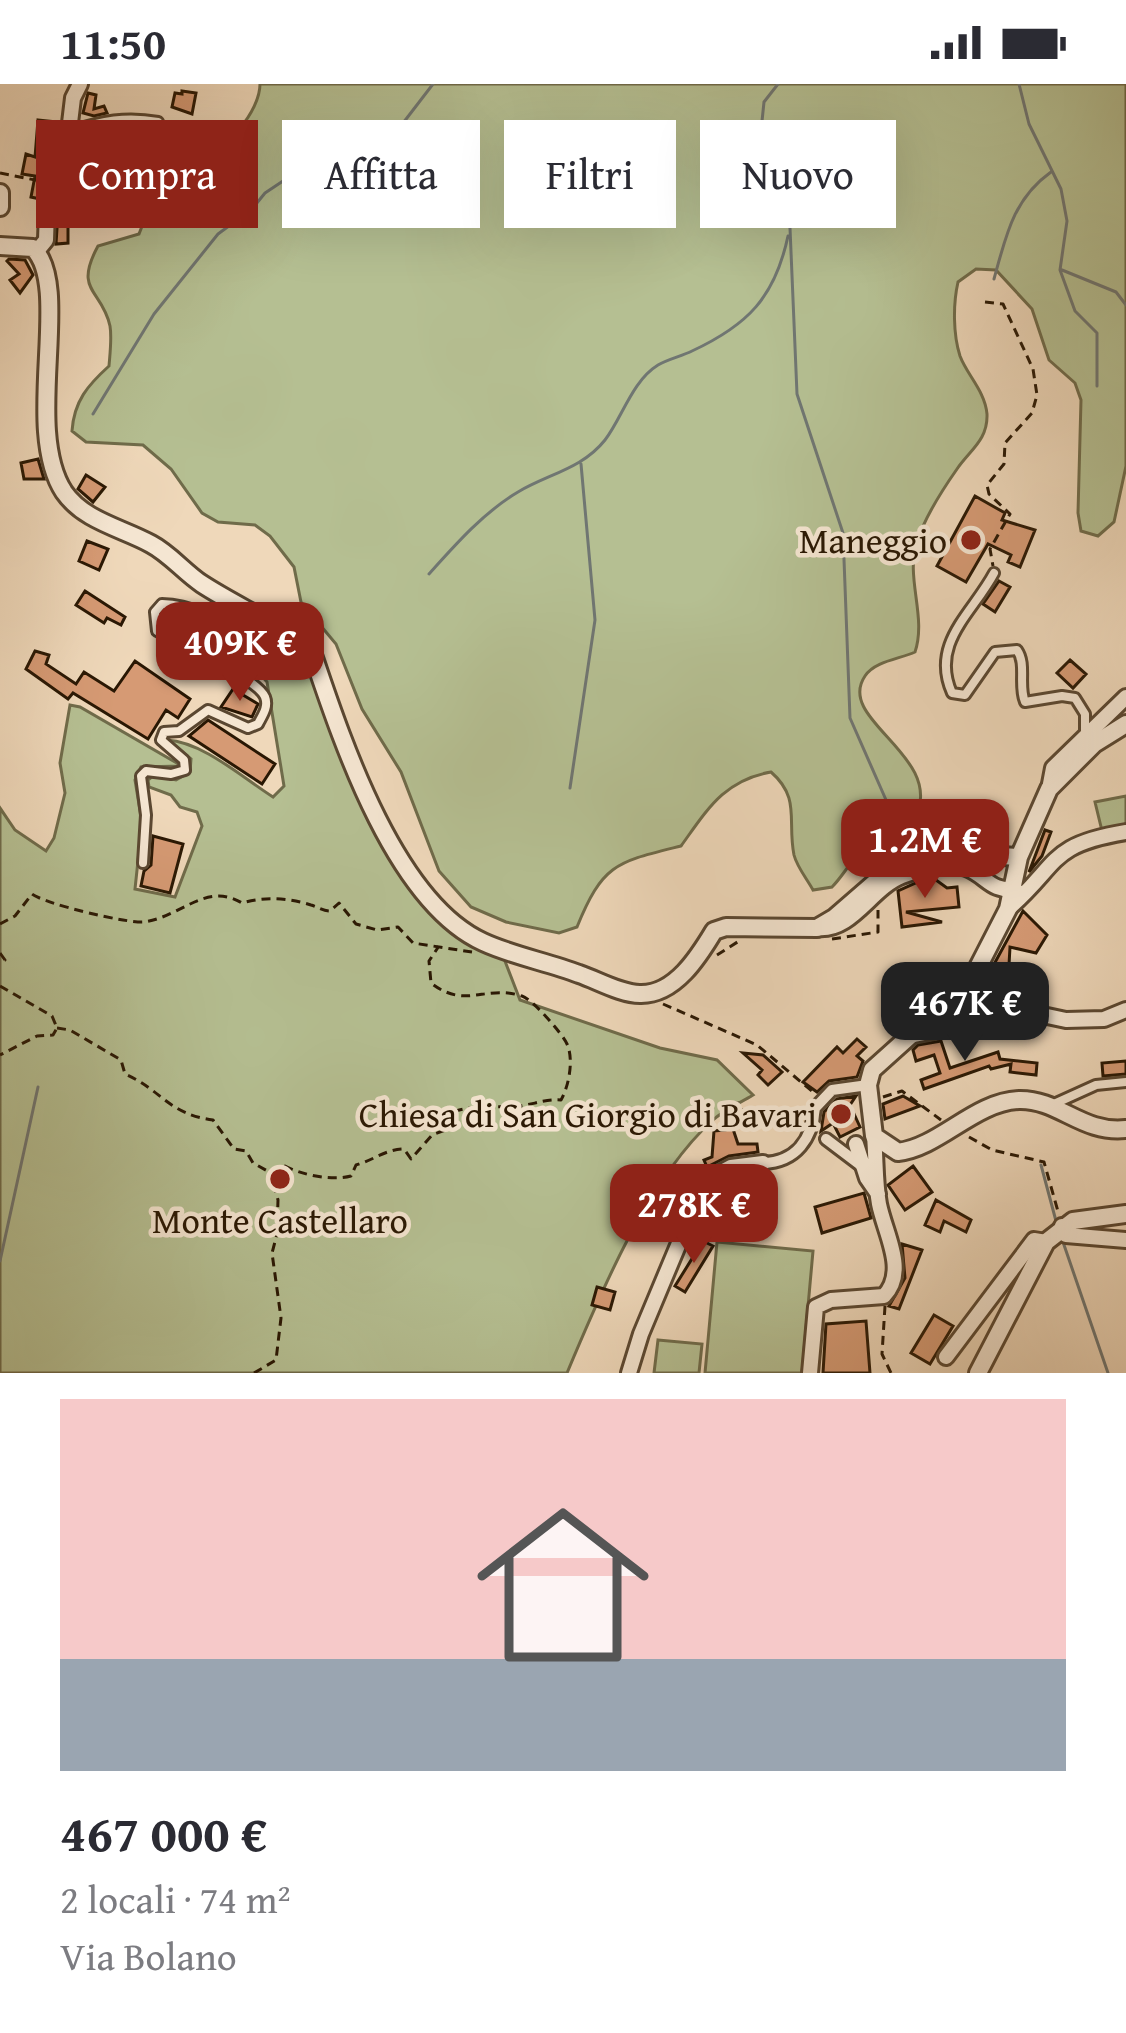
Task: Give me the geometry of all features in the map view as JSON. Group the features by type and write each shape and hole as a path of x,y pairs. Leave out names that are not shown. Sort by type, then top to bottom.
{"street":[{"path":"72,120 80,84"},
{"path":"0,193 0,207"},
{"path":"37,251 46,240 46,228"},
{"path":"0,261 9,246 27,245 37,251 46,272 46,428 52,466 67,495 97,519 155,546 194,578 289,634 313,655 382,827 424,893 445,916 480,941 639,995 670,984 695,961 714,931 820,933 837,927 906,874 940,866 968,868 992,888 1016,889"},
{"path":"810,1373 816,1306 887,1294 893,1284 895,1265 879,1195 870,1100 872,1070 971,981 1016,889 1019,857 1053,768 1126,697"},
{"path":"1048,789 1094,744 1126,724"},
{"path":"1008,909 1066,849 1083,840 1126,832"},
{"path":"820,933 874,881 913,859 952,851 1019,857"},
{"path":"913,1035 1019,1010 1066,1020 1104,1019 1126,1010"},
{"path":"629,1373 705,1181 730,1167 785,1158 808,1138 820,1099 832,1090 870,1100"},
{"path":"874,1136 886,1147 904,1152 1012,1101 1050,1106 1090,1127 1126,1130"},
{"path":"826,1139 863,1167"},
{"path":"856,1144 879,1195"},
{"path":"978,1373 1046,1242 1062,1226 1080,1219 1126,1214"},
{"path":"1062,1226 1066,1235 1126,1240"},
{"path":"946,1357 1034,1240 1046,1242"}],"lane":[{"path":"104,120 148,120"},
{"path":"994,573 950,640 944,676 952,693 965,695 995,652 1017,650 1022,658 1020,688 1025,702 1075,698 1085,714 1084,738"},
{"path":"143,863 142,776 150,770 175,774 186,765 164,746 164,732 179,731 208,710 248,728 258,724 266,703 265,694 250,681 157,632 155,612 162,604 172,604 217,621 257,618"},
{"path":"1050,1106 1096,1085 1126,1082"}],"path":[{"path":"0,173 36,180"},
{"path":"986,302 1003,304 1034,369 1037,390 1032,413 1010,434 1004,464 987,485 989,494 1009,509 989,554 994,573"},
{"path":"820,933 837,940 878,932 879,891"},
{"path":"0,924 15,916 32,894 44,903 66,904 130,922 161,918 213,894 242,903 273,897 310,904 319,911 330,911 339,903 356,924 377,931 398,927 413,943 467,953 475,951 480,941"},
{"path":"711,961 740,941"},
{"path":"271,1173 285,1166 300,1174 315,1172 336,1180 351,1176 356,1165 389,1149 404,1149 411,1159 432,1136 448,1129 456,1111 482,1104 523,1106 542,1099 561,1100 569,1087 568,1045 529,998 498,990 460,999 445,994 431,983 429,961 439,946"},
{"path":"0,953 5,959 0,962"},
{"path":"0,986 52,1016 57,1028"},
{"path":"663,996 652,1000 757,1046 820,1099"},
{"path":"57,1028 70,1030 121,1060 125,1074 185,1116 213,1120 234,1148 245,1151 253,1163 271,1173 278,1200 272,1253 281,1318 276,1360 254,1373"},
{"path":"0,1055 37,1036 53,1034 57,1028"},
{"path":"870,1100 902,1091 941,1120"},
{"path":"962,1134 992,1150 1044,1162 1062,1226"},
{"path":"887,1294 882,1354 891,1373"}],"green space":[{"path":"260,84 1126,84 1126,466 1114,522 1098,536 1081,531 1081,400 1075,383 1049,360 1032,309 996,270 976,269 958,282 955,329 960,356 986,406 985,431 940,495 917,542 915,652 875,667 865,676 860,692 864,708 916,775 921,794 916,816 904,831 863,851 832,887 813,890 794,855 786,791 771,772 755,776 718,798 681,846 615,868 595,890 577,927 559,933 506,922 471,907 439,871 401,772 362,709 336,644 301,602 294,567 270,536 255,525 218,522 202,513 171,469 143,445 86,442 72,431 83,394 109,366 110,326 88,273 98,246 139,234 141,228 258,228 258,120 246,120"},
{"path":"174,611 272,636 302,649 420,898 503,956 520,1000 660,1048 717,1060 753,1095 713,1120 668,1172 628,1238 567,1373 0,1373 0,808 15,830 46,851 65,793 60,763 70,705 80,707 182,766 141,767 135,780 142,823 135,889 175,897 202,826 197,812 149,787 148,780 154,775 176,780 190,772 191,759 167,740 195,747 273,797 284,786 267,682 259,673 167,630 166,613"},
{"path":"1126,796 1126,830 1103,835 1095,802"},
{"path":"717,1242 813,1251 802,1373 705,1373"},
{"path":"658,1340 702,1344 699,1373 654,1373"}],"building":[{"path":"88,93 96,95 94,109 104,106 107,113 83,113"},
{"path":"175,93 196,93 192,114 172,107"},
{"path":"36,145 36,198 31,197 35,176 22,174 26,154 35,157"},
{"path":"57,228 68,228 68,243 56,244"},
{"path":"9,259 25,260 33,275 20,293 10,280 19,274"},
{"path":"38,459 44,479 24,479 21,463"},
{"path":"86,475 105,487 93,502 78,489"},
{"name":"Maneggio","path":"975,496 1005,513 1002,520 1035,530 1020,567 1008,562 1011,555 988,544 966,582 937,566"},
{"path":"87,541 108,549 99,570 79,561"},
{"path":"999,581 1010,587 995,612 983,604"},
{"path":"85,591 125,617 121,625 107,618 104,623 76,605"},
{"path":"35,651 49,655 46,664 76,684 84,672 114,691 135,661 190,699 178,718 166,710 148,739 73,693 68,699 26,669"},
{"path":"1070,660 1086,674 1073,688 1057,673"},
{"path":"233,689 258,704 252,717 221,707"},
{"path":"208,720 275,764 262,784 189,736"},
{"path":"1045,830 1051,832 1042,856 1029,872"},
{"path":"153,836 183,844 170,893 141,886 144,871 151,865"},
{"path":"936,880 947,888 957,887 959,907 906,912 942,922 902,927 898,891"},
{"path":"1023,911 1047,935 1036,953 1010,947 1008,983 1016,983 1015,995 1005,994 1005,1003 985,1000 986,979"},
{"path":"857,1039 866,1047 857,1056 863,1061 857,1077 829,1081 817,1092 803,1082 837,1047 843,1053"},
{"path":"941,1041 950,1068 998,1052 1000,1059 1037,1063 1036,1075 1010,1072 1011,1064 989,1066 924,1089 921,1080 940,1073 934,1055 916,1061 913,1050"},
{"path":"743,1053 763,1055 782,1072 768,1085 758,1075 762,1070"},
{"path":"1126,1061 1126,1074 1103,1076 1102,1063"},
{"name":"Chiesa di San Giorgio di Bavari","path":"856,1096 850,1105 860,1127 840,1137 833,1123 821,1131 824,1112 837,1099"},
{"path":"903,1096 920,1106 885,1119 883,1104"},
{"path":"737,1103 737,1110 748,1110 749,1121 731,1123 738,1144 757,1144 758,1152 729,1156 707,1167 704,1160 712,1157 714,1131 725,1130 723,1104"},
{"path":"913,1166 932,1192 905,1210 888,1185"},
{"path":"864,1193 871,1218 822,1233 815,1207"},
{"path":"936,1200 971,1220 966,1232 944,1221 940,1232 925,1225"},
{"path":"741,1204 745,1218 712,1227 708,1213"},
{"path":"703,1241 713,1246 685,1292 675,1286"},
{"path":"902,1244 922,1250 899,1309 889,1306 905,1278"},
{"path":"597,1287 615,1292 610,1310 592,1305"},
{"path":"934,1315 953,1326 930,1364 911,1353"},
{"path":"866,1321 870,1373 823,1373 826,1324"}],"waterway":[{"path":"93,414 154,314 218,234 265,193 337,145 400,127 433,84"},
{"path":"778,84 764,102 762,121 790,228 797,394 843,533 850,718 890,809"},
{"path":"1019,84 1029,124 1061,189 1067,221 1060,270 1075,311 1097,333 1097,386"},
{"path":"994,279 1019,206 1051,172"},
{"path":"429,574 505,500 596,450 649,372 712,341 744,319 767,292 788,236"},
{"path":"1062,270 1116,292 1126,305"},
{"path":"570,788 595,620 581,464"},
{"path":"0,1261 38,1087"},
{"path":"1041,1165 1056,1221"},
{"path":"1063,1242 1108,1373"}],"place":[{"name":"Maneggio","path":"971,540"},
{"name":"Chiesa di San Giorgio di Bavari","path":"841,1114"},
{"name":"Monte Castellaro","path":"280,1179"}]}
